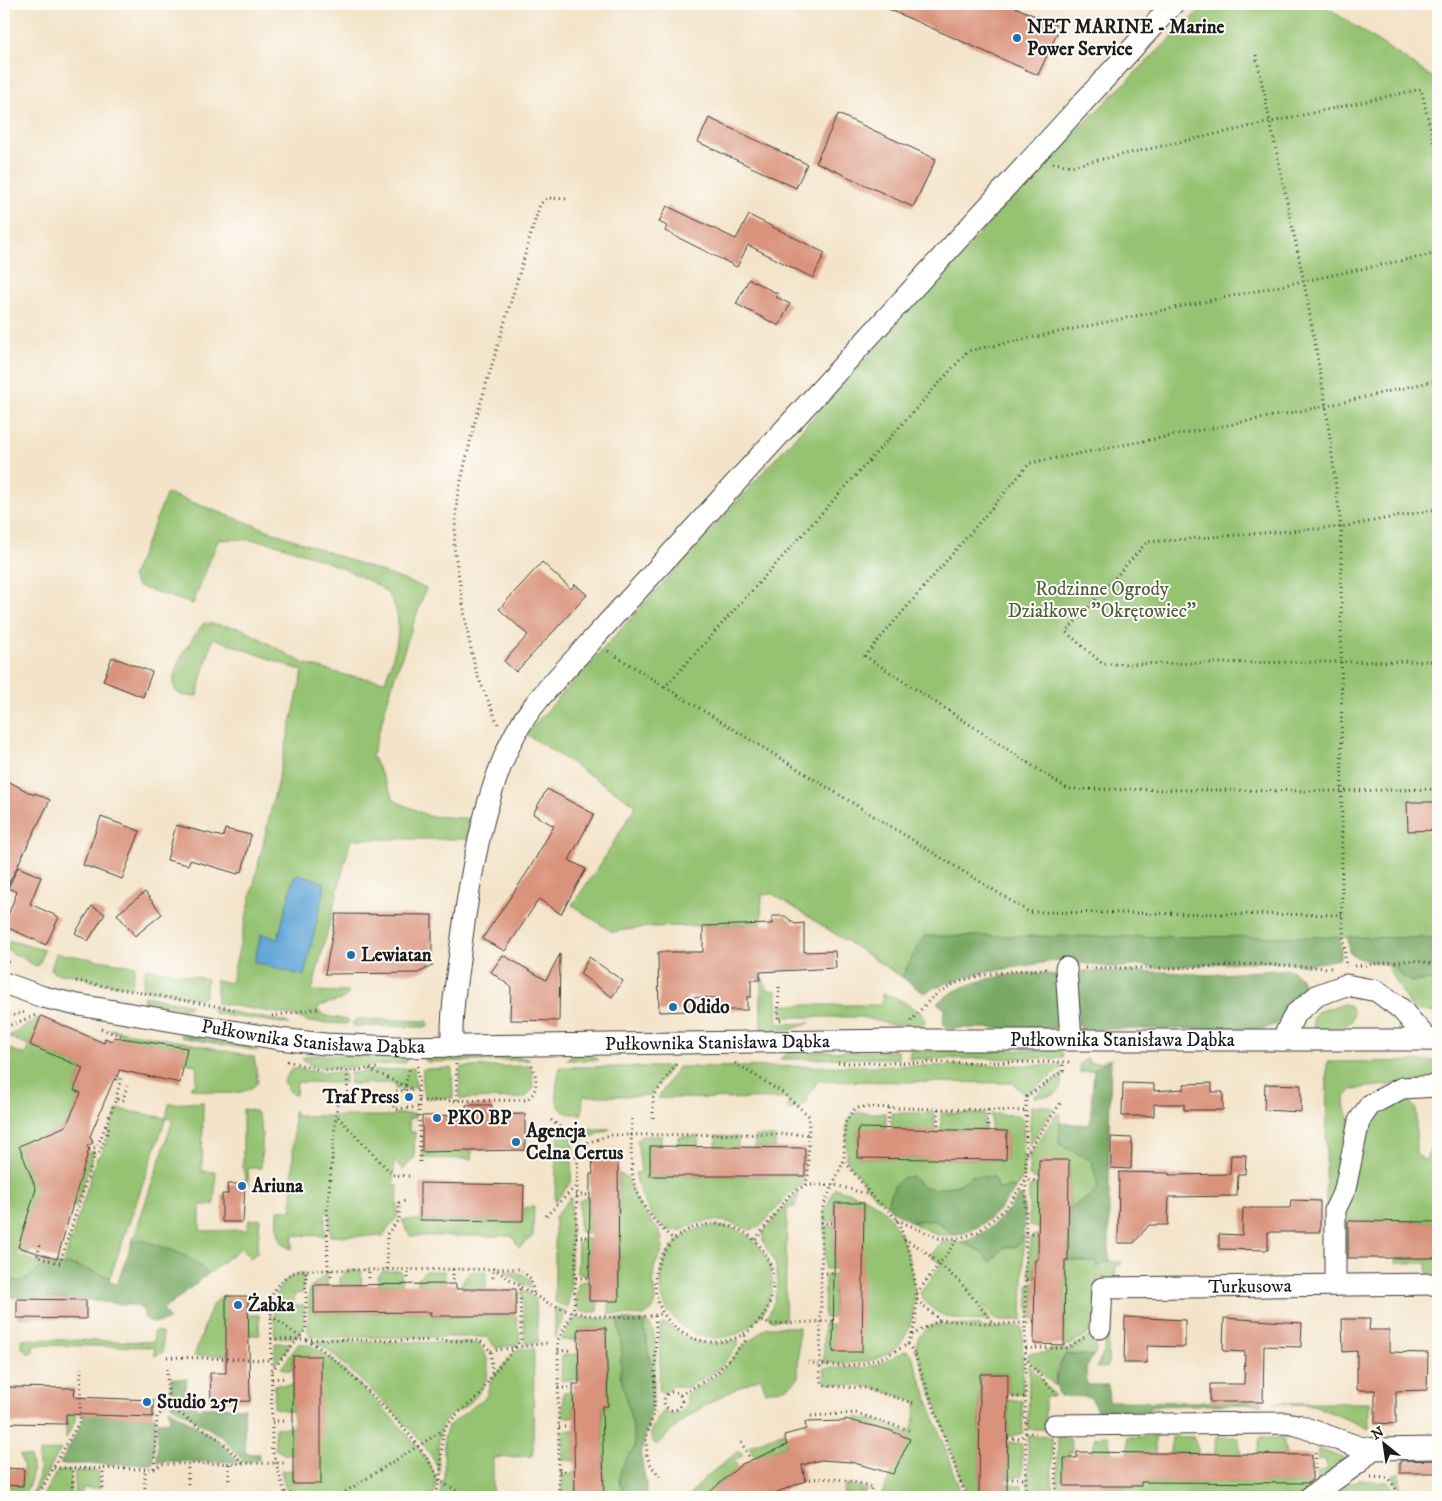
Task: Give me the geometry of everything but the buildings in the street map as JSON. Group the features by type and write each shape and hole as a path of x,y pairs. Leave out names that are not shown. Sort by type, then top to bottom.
{"street":[{"path":"454,1056 453,1006 472,876 496,777 514,737 528,715 592,640 1035,152 1173,4"},
{"path":"1066,968 1071,1039"},
{"path":"1282,1040 1295,1014 1346,976 1377,991 1401,1009 1433,1040"},
{"name":"Pułkownika Stanisława Dąbka","path":"4,983 43,997 73,1004 280,1038 454,1056 886,1040 1433,1040"},
{"path":"1335,1285 1334,1210 1345,1189 1359,1121 1370,1105 1402,1088 1438,1086"},
{"name":"Turkusowa","path":"1100,1328 1102,1288 1438,1284"},
{"path":"1054,1425 1286,1424 1297,1425 1359,1447 1372,1449 1438,1448"},
{"path":"1310,1497 1357,1464 1372,1449"}],"path":[{"path":"1256,55 1304,282 1326,406 1341,527 1343,661 1342,915 1346,976"},
{"path":"1035,152 1052,163 1071,166 1421,89 1438,160"},
{"path":"514,737 499,727 476,672 454,547 457,498 474,425 540,204 548,198 567,199"},
{"path":"665,687 968,351 1438,253"},
{"path":"1438,380 1326,406 1030,464 866,656 1068,789 1342,791 1438,789"},
{"path":"1438,509 1341,527 1147,542 1066,632 1102,664 1438,661"},
{"path":"592,640 1029,912 1342,915"},
{"path":"908,1024 940,991 982,976 1009,971 1066,968 1176,968 1256,964 1314,968 1346,976 1412,960 1438,964"},
{"path":"76,981 242,1010"},
{"path":"779,986 778,1020 786,1020"},
{"path":"272,1016 320,1008"},
{"path":"266,1015 288,1019"},
{"path":"102,1024 100,1030 121,1036 120,1038"},
{"path":"4,1032 8,1026"},
{"path":"454,1056 457,1101"},
{"path":"1026,1497 1026,1097 1063,1071 1063,1062"},
{"path":"419,1101 526,1100 533,1096 536,1088 536,1074 531,1063"},
{"path":"735,1063 783,1092 809,1116 808,1176 806,1184"},
{"path":"298,1064 320,1070 347,1071 387,1067"},
{"path":"653,1118 652,1098 676,1064"},
{"path":"404,1090 404,1085 413,1065 419,1101 420,1164"},
{"path":"368,1069 416,1090"},
{"path":"347,1071 348,1104"},
{"path":"89,1149 97,1147 106,1125 116,1099 121,1078 117,1077"},
{"path":"116,1099 123,1100 127,1086"},
{"path":"416,1090 395,1091 390,1104 396,1109 418,1107"},
{"path":"1026,1154 1062,1101"},
{"path":"331,1278 329,1270 327,1212 338,1116 337,1104"},
{"path":"913,1403 865,1388 827,1386 823,1384 820,1378 822,1209 844,1160 845,1123 853,1110 860,1107 1026,1111"},
{"path":"888,1129 889,1108"},
{"path":"938,1109 938,1130"},
{"path":"988,1110 988,1130"},
{"path":"338,1116 394,1175 409,1176"},
{"path":"632,1118 630,1163 638,1195 646,1212 673,1239"},
{"path":"551,1120 578,1142 576,1278 573,1312 558,1340 559,1497"},
{"path":"40,1245 36,1257 60,1263 95,1154 100,1152 109,1128 106,1125"},
{"path":"668,1134 668,1140"},
{"path":"705,1134 705,1140"},
{"path":"745,1134 745,1140"},
{"path":"783,1134 783,1141"},
{"path":"578,1146 610,1135 809,1134"},
{"path":"545,1154 577,1157"},
{"path":"844,1160 871,1195 897,1219 939,1238 959,1238 978,1232 1005,1210 1026,1180"},
{"path":"1026,1180 1039,1181"},
{"path":"755,1240 791,1193 806,1184 833,1185 871,1195"},
{"path":"546,1216 576,1185"},
{"path":"576,1195 590,1195"},
{"path":"387,1269 387,1234 399,1219 400,1203 408,1200"},
{"path":"808,1362 860,1366 885,1358 908,1344 915,1325 917,1293 910,1253 897,1219"},
{"path":"714,1223 736,1227 755,1240 768,1258 774,1280 771,1301 762,1322 744,1334 724,1341 699,1340 676,1328 660,1308 654,1283 660,1258 673,1239 692,1227 714,1223"},
{"path":"821,1223 834,1223"},
{"path":"1026,1233 1039,1233"},
{"path":"576,1237 589,1237"},
{"path":"917,1293 959,1238"},
{"path":"904,1239 913,1243 961,1283 994,1324"},
{"path":"493,1268 546,1302 573,1312 644,1319 664,1313"},
{"path":"493,1268 493,1281"},
{"path":"408,1269 408,1278"},
{"path":"453,1269 453,1282"},
{"path":"313,1497 285,1495 274,1462 271,1300 278,1285 296,1270 519,1269 527,1274 534,1284 534,1295"},
{"path":"272,1371 306,1329 306,1270"},
{"path":"369,1270 369,1278"},
{"path":"821,1273 834,1273"},
{"path":"576,1278 589,1278"},
{"path":"1026,1280 1034,1279"},
{"path":"337,1497 443,1430 451,1419 480,1395 492,1375 518,1347 521,1340 520,1286"},
{"path":"917,1300 940,1320"},
{"path":"271,1316 300,1338 330,1355 403,1425 420,1445 440,1481 462,1494 480,1497"},
{"path":"655,1316 654,1414 646,1438 647,1457 652,1467 660,1476"},
{"path":"911,1336 940,1320 994,1324 1034,1322"},
{"path":"762,1322 770,1324 833,1321"},
{"path":"1026,1348 1067,1348 1100,1328"},
{"path":"680,1395 723,1368 745,1341 744,1334"},
{"path":"271,1339 480,1341 491,1351 492,1375"},
{"path":"491,1351 547,1343"},
{"path":"908,1344 915,1354 966,1497"},
{"path":"558,1351 572,1350"},
{"path":"167,1356 271,1360"},
{"path":"1026,1360 1057,1395"},
{"path":"37,1497 80,1420 81,1368"},
{"path":"154,1468 157,1417 168,1406 167,1369"},
{"path":"272,1378 285,1378"},
{"path":"558,1388 571,1388"},
{"path":"668,1392 676,1392 680,1395 682,1404 677,1409 670,1410 664,1402 668,1392"},
{"path":"1008,1397 1026,1397"},
{"path":"654,1402 664,1402"},
{"path":"168,1406 220,1440 244,1464"},
{"path":"812,1416 856,1413 909,1430"},
{"path":"272,1421 285,1421"},
{"path":"1054,1425 1056,1497"},
{"path":"559,1427 567,1427"},
{"path":"435,1497 440,1481 443,1430"},
{"path":"741,1442 751,1460"},
{"path":"54,1468 145,1469 154,1468 162,1464 285,1463"},
{"path":"188,1464 188,1484"},
{"path":"229,1464 229,1484"},
{"path":"72,1497 73,1468"},
{"path":"103,1468 103,1488"},
{"path":"144,1488 145,1469"},
{"path":"559,1471 567,1470"},
{"path":"805,1480 819,1478 853,1481 872,1487 868,1497"},
{"path":"1007,1479 1026,1479"},
{"path":"501,1497 507,1496"}],"green space":[{"name":"Rodzinne Ogrody Działkowe \"Okrętowiec\"","path":"1206,4 1322,4 1438,81 1438,938 924,936 902,977 773,894 762,894 761,924 647,927 612,932 572,905 600,865 636,805 526,734 1046,160"},
{"path":"167,493 426,588 393,682 372,756 395,801 429,816 477,819 472,839 351,839 312,991 349,992 347,996 340,1000 317,1008 327,1016 349,1021 347,1024 309,1022 295,1016 217,1003 215,980 231,983 303,671 213,638 197,696 181,695 175,689 173,681 180,659 204,623 241,628 305,664 349,676 385,681 397,637 397,614 387,593 367,580 314,557 282,546 251,540 218,540 193,604 137,586 132,577"},
{"path":"924,936 1340,937 1341,956 1339,959 1307,965 1282,962 1240,962 1156,968 1142,965 1115,968 1059,960 976,974 941,985 924,993 902,977"},
{"path":"1348,937 1438,938 1438,979 1411,982 1399,974 1395,967 1354,956 1349,952"},
{"path":"4,939 44,950 39,965 36,966 4,948"},
{"path":"56,953 135,966 132,987 89,981 77,975 54,973 51,969"},
{"path":"1387,965 1395,967 1399,973 1409,980 1438,979 1438,1014 1411,1008"},
{"path":"146,968 207,979 205,996 200,999 142,989"},
{"path":"1288,969 1297,974 1301,980 1303,987 1299,1002 1288,1016 1274,1025 1262,1029 1082,1029 1078,1025 1077,977 1083,971 1169,972 1207,975"},
{"path":"761,973 767,990 777,991 778,1024 810,1023 791,1030 761,1030"},
{"path":"1042,973 1058,976 1062,1028 947,1028 943,1023 944,1008 937,1003 960,988 986,979"},
{"path":"882,994 895,997 923,1014 925,1022 920,1031 909,1031 907,1024 894,1025 861,1017 782,1017 782,1005 882,1005"},
{"path":"144,996 190,1004 190,1006 186,1009 143,1001"},
{"path":"1343,1004 1349,1005 1353,1011 1351,1022 1334,1030 1324,1031 1314,1028 1313,1018 1317,1012"},
{"path":"211,1008 286,1022 289,1024 215,1014"},
{"path":"41,1016 30,1045 83,1068 74,1089 81,1093 66,1126 19,1147 31,1175 79,1156 27,1255 17,1252 16,1255 49,1265 20,1282 5,1281 4,1047 25,1055 29,1045 8,1037"},
{"path":"356,1019 427,1021 430,1024 425,1027 354,1026 352,1023"},
{"path":"109,1029 254,1057 258,1082 245,1091 236,1093 207,1092 191,1088 191,1085 196,1085 197,1065 184,1063 186,1048 122,1039 122,1035"},
{"path":"181,1034 251,1046 258,1051 181,1037"},
{"path":"1058,1050 1063,1054 1062,1058 909,1059 910,1051"},
{"path":"898,1051 898,1058 780,1059 788,1052"},
{"path":"576,1053 588,1053 598,1060 566,1060"},
{"path":"310,1055 410,1056 405,1063 339,1068 310,1066 302,1058"},
{"path":"514,1055 530,1060 427,1062 422,1058"},
{"path":"1088,1058 1088,1063 1104,1062 1104,1059 1111,1059 1094,1070 1080,1073 1080,1063"},
{"path":"1111,1059 1109,1261 1097,1267 1097,1262 1068,1260 1069,1208 1091,1196 1098,1187 1092,1161 1059,1144 1060,1123 1090,1125 1094,1070"},
{"path":"1438,1061 1438,1079 1353,1089 1345,1097 1346,1111 1351,1120 1325,1273 1327,1062"},
{"path":"1062,1065 1062,1068 1025,1096 1013,1083 818,1081 806,1098 809,1101 797,1109 788,1109 788,1099 658,1098 678,1067"},
{"path":"529,1066 532,1071 533,1089 525,1098 460,1099 460,1069 462,1067"},
{"path":"560,1067 671,1067 650,1096 583,1096 582,1114 577,1114 564,1112 557,1101 556,1090"},
{"path":"292,1068 345,1073 345,1083 297,1082 296,1095 292,1094 283,1082"},
{"path":"414,1068 416,1087 395,1089 395,1083 350,1084 350,1073"},
{"path":"452,1068 453,1098 426,1098 422,1087 423,1069"},
{"path":"1062,1074 1062,1082 1055,1094 1033,1097"},
{"path":"1405,1097 1416,1108 1416,1153 1425,1161 1431,1148 1435,1104 1438,1102 1438,1222 1347,1221 1347,1258 1342,1258 1344,1200 1372,1110"},
{"path":"203,1102 202,1171 216,1172 214,1205 200,1205 200,1231 247,1230 249,1220 260,1219 257,1253 250,1258 240,1248 208,1274 194,1261 177,1252 141,1240 132,1243 173,1120 166,1118 169,1104"},
{"path":"1031,1106 1048,1106 1054,1109 1029,1146"},
{"path":"118,1109 166,1118 110,1277 67,1263 63,1265 97,1157 101,1155"},
{"path":"243,1109 255,1111 262,1130 261,1168 248,1168 249,1184 245,1184 246,1173 243,1172"},
{"path":"294,1110 296,1116 393,1116 394,1114 415,1114 415,1118 409,1118 409,1132 415,1132 414,1158 403,1170 394,1160 394,1187 398,1185 397,1217 383,1236 330,1236 329,1213 325,1212 325,1236 293,1235 292,1249 282,1243 278,1233 278,1210 292,1210"},
{"path":"1058,1112 1061,1116 1059,1144 1092,1161 1098,1187 1091,1196 1069,1208 1069,1161 1039,1180 1029,1176 1029,1155"},
{"path":"856,1113 886,1113 886,1129 858,1129 858,1158 1006,1160 1007,1131 991,1130 991,1114 1018,1115 1024,1120 1023,1178 1016,1188 1009,1187 999,1190 994,1177 972,1176 958,1185 934,1189 921,1186 912,1176 902,1178 895,1185 887,1204 873,1195 846,1159 847,1126 851,1117"},
{"path":"892,1113 935,1113 935,1130 892,1129"},
{"path":"941,1113 985,1114 985,1130 941,1130"},
{"path":"564,1128 610,1129 581,1141"},
{"path":"559,1131 573,1139 573,1153 557,1153"},
{"path":"641,1136 661,1136 661,1147 650,1147 650,1176 805,1176 803,1185 793,1190 762,1224 750,1230 730,1223 709,1221 681,1230 671,1230 663,1227 655,1220 640,1191 635,1173 641,1172 637,1140"},
{"path":"699,1136 698,1147 678,1147 678,1137"},
{"path":"716,1136 738,1137 738,1148 716,1147"},
{"path":"755,1136 775,1137 775,1148 755,1148"},
{"path":"94,1151 76,1207 71,1206 87,1154"},
{"path":"472,1151 471,1159 423,1158 422,1152"},
{"path":"556,1158 572,1159 571,1182 555,1202"},
{"path":"619,1174 627,1177 637,1202 660,1233 662,1241 663,1249 654,1268 655,1300 653,1309 644,1316 609,1314 609,1301 619,1300"},
{"path":"912,1176 921,1186 934,1189 959,1185 971,1176 994,1177 994,1181 999,1189 1016,1188 998,1211 984,1223 968,1232 954,1235 935,1219 911,1222 892,1210 887,1204 895,1185 902,1178"},
{"path":"1039,1183 1039,1229 1029,1226 1029,1188"},
{"path":"835,1188 863,1197 876,1204 886,1213 896,1227 904,1245 914,1286 914,1307 910,1326 901,1342 880,1358 864,1362 824,1363 824,1324 833,1325 833,1352 864,1203 835,1203 834,1221 824,1221 824,1212"},
{"path":"799,1193 795,1207 787,1208 785,1320 772,1320 767,1317 777,1289 777,1274 763,1235 764,1231 793,1197"},
{"path":"1019,1195 1023,1197 1025,1224 1022,1236 1015,1247 1004,1247 990,1263 981,1251 961,1242 978,1236 994,1224"},
{"path":"590,1196 590,1233 582,1233 579,1231 579,1201"},
{"path":"571,1197 571,1292 567,1307 555,1302 555,1217"},
{"path":"534,1206 533,1236 519,1248 512,1236 410,1236 402,1220 523,1221 524,1208"},
{"path":"926,1218 935,1221 949,1232 958,1235 937,1235 911,1222 917,1222"},
{"path":"716,1226 738,1230 756,1242 768,1260 772,1282 768,1304 756,1322 738,1334 716,1338 694,1334 676,1322 664,1304 660,1282 664,1260 676,1242 694,1230"},
{"path":"825,1226 834,1226 834,1269 825,1269"},
{"path":"1039,1234 1038,1259 1035,1260 1034,1278 1029,1275 1030,1237"},
{"path":"1024,1235 1022,1320 995,1320 985,1306 983,1309 991,1321 950,1318 933,1309 920,1293 941,1265 930,1255 942,1242 968,1245 978,1250 988,1259 1005,1247 1015,1247"},
{"path":"583,1239 589,1239 589,1275 581,1275 577,1272 578,1244"},
{"path":"135,1240 141,1240 178,1252 194,1261 208,1274 163,1310 169,1319 165,1321 156,1322 144,1318 144,1311 138,1306 86,1300 4,1297 4,1280 21,1281 43,1267 58,1264 110,1277 109,1282 117,1284 132,1243"},
{"path":"1396,1258 1438,1258 1438,1277 1428,1278 1427,1263 1396,1263"},
{"path":"1065,1260 1097,1262 1097,1267 1109,1261 1121,1262 1121,1265 1116,1265 1115,1278 1097,1278 1096,1329 1069,1345 1064,1345"},
{"path":"346,1271 362,1271 361,1285 340,1285 340,1278"},
{"path":"383,1271 401,1271 402,1285 378,1285 378,1277"},
{"path":"425,1271 445,1271 445,1289 418,1285 418,1278"},
{"path":"486,1271 486,1289 462,1289 462,1282 470,1272"},
{"path":"506,1272 527,1277 531,1289"},
{"path":"299,1273 304,1273 303,1293 294,1294 294,1305 304,1305 304,1328 295,1337 275,1338 275,1300 282,1284"},
{"path":"327,1273 327,1285 314,1286 314,1313 431,1312 431,1316 516,1316 520,1340 517,1345 496,1348 487,1337 310,1337 308,1332 309,1289"},
{"path":"825,1275 834,1275 833,1318 824,1318"},
{"path":"582,1281 589,1282 598,1301 597,1312 581,1312 576,1305 578,1284"},
{"path":"1034,1281 1034,1320 1029,1316 1028,1285"},
{"path":"522,1289 536,1299 538,1342 525,1344"},
{"path":"221,1296 226,1296 227,1355 194,1356 212,1305"},
{"path":"1105,1301 1109,1302 1108,1367 1096,1368 1104,1352"},
{"path":"555,1307 566,1311 555,1339"},
{"path":"248,1315 259,1315 259,1335 244,1335"},
{"path":"575,1318 618,1319 622,1350 620,1374 632,1422 635,1447 620,1485 625,1497 604,1497 602,1406 608,1406 606,1328 578,1329 578,1340 561,1340"},
{"path":"618,1319 643,1321 654,1383 652,1407 641,1455 648,1497 625,1497 619,1480 621,1469 635,1447 632,1423 620,1374 622,1350"},
{"path":"643,1321 649,1324 655,1338 654,1383"},
{"path":"663,1324 670,1326 687,1338 701,1343 716,1344 738,1339 738,1345 718,1370 686,1388 673,1386 661,1393 659,1390 660,1328"},
{"path":"937,1324 981,1326 984,1328 1022,1327 1023,1393 1008,1394 1008,1374 980,1374 979,1497 968,1497 916,1349 919,1336 928,1328"},
{"path":"767,1327 799,1327 798,1377 796,1381 784,1388 766,1392 761,1378 739,1387 689,1416 657,1445 651,1437 651,1432 664,1411 673,1415 681,1412 687,1402 686,1394 718,1375 743,1346"},
{"path":"154,1332 162,1333 163,1352 155,1356 154,1347 34,1345 33,1353 28,1353 22,1348 22,1339 154,1342"},
{"path":"1096,1332 1096,1353 1093,1356 1066,1354 1056,1370 1055,1386 1028,1360 1029,1353 1048,1353 1048,1350 1068,1350"},
{"path":"313,1341 477,1343 487,1359 487,1376 473,1400 449,1417 442,1426 438,1443 439,1473 434,1460 423,1445 391,1409 327,1349"},
{"path":"275,1343 292,1343 275,1364"},
{"path":"299,1343 310,1345 317,1349 348,1373 384,1408 428,1462 436,1478 433,1497 326,1497 286,1490 281,1471 293,1470 293,1370 281,1368"},
{"path":"534,1348 533,1456 493,1458 493,1497 439,1497 444,1476 444,1438 448,1426 486,1397 492,1378 518,1349"},
{"path":"907,1350 912,1355 962,1497 883,1497 882,1493 910,1439 889,1430 856,1422 856,1417 878,1421 910,1433 915,1419 916,1402 872,1387 824,1381 825,1368 864,1368 882,1363"},
{"path":"579,1354 579,1379 561,1381 562,1355"},
{"path":"1066,1354 1093,1356 1086,1369 1087,1385 1108,1385 1109,1401 1263,1402 1261,1404 1150,1406 1149,1412 1097,1411 1091,1397 1060,1396 1056,1379"},
{"path":"1029,1365 1055,1396 1045,1396 1045,1426 1051,1429 1028,1429"},
{"path":"171,1378 187,1379 185,1396 199,1410 201,1407 244,1408 245,1453 259,1454 259,1460 244,1462 222,1437 171,1405"},
{"path":"275,1385 293,1385 293,1412 274,1408"},
{"path":"579,1392 579,1406 573,1406 574,1417 563,1417 563,1393"},
{"path":"1008,1399 1022,1401 1023,1433 1008,1437"},
{"path":"1275,1403 1369,1403 1369,1429 1313,1405"},
{"path":"66,1405 76,1406 75,1421 66,1438"},
{"path":"169,1409 219,1441 240,1462 163,1461 157,1463 158,1422 170,1421"},
{"path":"84,1414 156,1417 153,1464 60,1464 83,1421"},
{"path":"293,1427 293,1455 286,1455 275,1449 275,1428"},
{"path":"574,1430 575,1461 563,1460 563,1431"},
{"path":"784,1432 787,1445 755,1457 749,1446"},
{"path":"1028,1436 1052,1437 1052,1497 1028,1497"},
{"path":"1058,1436 1069,1436 1073,1452 1069,1452 1069,1458 1064,1459 1064,1486 1141,1486 1141,1482 1312,1483 1302,1497 1061,1497 1057,1491"},
{"path":"1108,1436 1113,1458 1090,1458 1095,1437"},
{"path":"1128,1437 1155,1437 1155,1454 1128,1458"},
{"path":"1172,1437 1193,1437 1198,1448 1198,1455 1171,1454"},
{"path":"1217,1437 1238,1437 1241,1455 1214,1455"},
{"path":"1260,1438 1283,1438 1286,1455 1257,1455"},
{"path":"1008,1442 1022,1444 1022,1476 1007,1479"},
{"path":"61,1449 33,1497 30,1497 39,1476 39,1453"},
{"path":"1318,1449 1352,1461 1317,1485 1317,1472 1326,1471 1326,1460 1317,1460"},
{"path":"737,1452 741,1452 743,1455 734,1461 738,1467 705,1497 688,1497 707,1476"},
{"path":"20,1455 30,1457 32,1473 30,1483 22,1497 4,1497 4,1485 22,1486 24,1469"},
{"path":"57,1471 71,1471 70,1497 42,1497"},
{"path":"75,1471 98,1471 100,1488 82,1488 82,1497 74,1497"},
{"path":"575,1473 575,1497 563,1497 562,1474"},
{"path":"1400,1473 1400,1486 1406,1491 1438,1491 1438,1495 1403,1495 1394,1482 1394,1474"},
{"path":"1359,1480 1388,1482 1399,1497 1329,1497 1352,1482"},
{"path":"845,1484 867,1489 866,1492 843,1494"},
{"path":"1007,1484 1022,1485 1022,1497 1007,1497"}],"water":[{"path":"302,875 324,882 324,891 304,976 254,962 261,934 278,939 294,876"}],"place":[{"name":"NET MARINE - Marine Power Service","path":"1017,38"},
{"name":"Lewiatan","path":"351,955"},
{"name":"Odido","path":"673,1007"},
{"name":"Traf Press","path":"409,1097"},
{"name":"PKO BP","path":"437,1118"},
{"name":"Agencja Celna Certus","path":"516,1142"},
{"name":"Ariuna","path":"242,1186"},
{"name":"Żabka","path":"238,1305"},
{"name":"Studio 257","path":"147,1402"}]}
